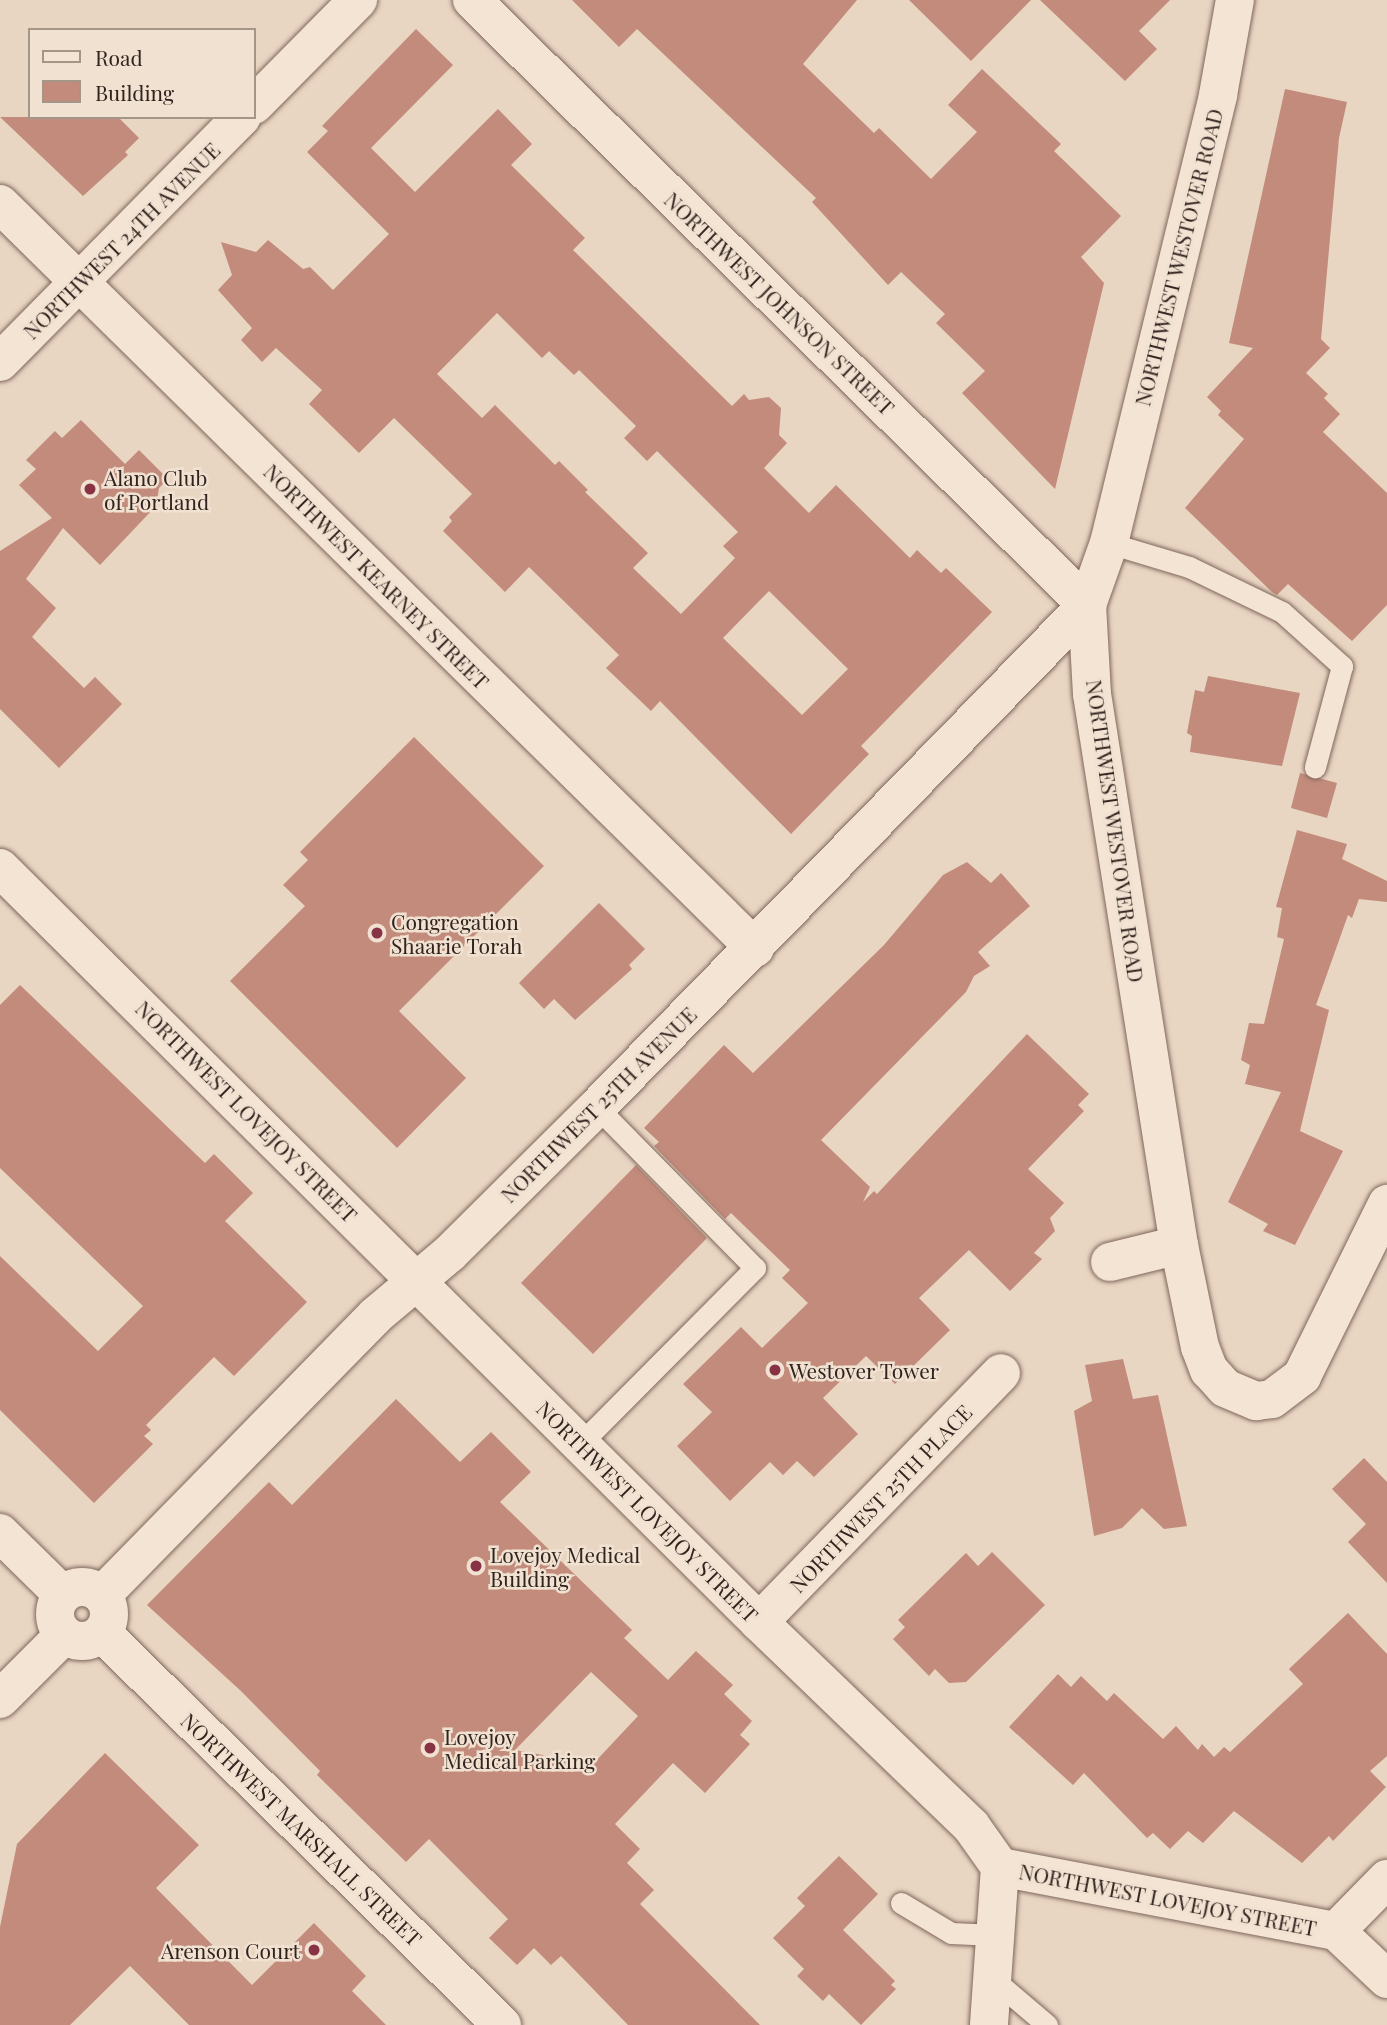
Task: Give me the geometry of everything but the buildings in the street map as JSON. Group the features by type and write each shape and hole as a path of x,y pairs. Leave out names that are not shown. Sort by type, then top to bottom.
{"street":[{"path":"256,103 358,0"},
{"name":"NORTHWEST JOHNSON STREET","path":"472,0 1087,605"},
{"name":"NORTHWEST WESTOVER ROAD","path":"1235,0 1218,95 1109,543 1087,605 1092,694 1179,1245 1200,1348 1209,1370 1238,1395 1256,1401 1272,1399 1286,1391 1312,1361 1387,1204"},
{"name":"NORTHWEST 24TH AVENUE","path":"0,362 240,119"},
{"name":"NORTHWEST KEARNEY STREET","path":"0,204 755,948"},
{"name":"NORTHWEST 25TH AVENUE","path":"102,1595 375,1316 418,1280 597,1107 1087,605"},
{"name":"NORTHWEST LOVEJOY STREET","path":"0,868 418,1280 759,1622 971,1826 1000,1867 1336,1931 1387,1979"},
{"path":"1110,1262 1179,1245"},
{"name":"NORTHWEST 25TH PLACE","path":"759,1622 1001,1373"},
{"path":"0,1533 63,1595"},
{"path":"81,1587 102,1595 110,1615 102,1633 80,1642 64,1635 55,1617 63,1595 81,1587"},
{"name":"NORTHWEST MARSHALL STREET","path":"102,1633 502,2025"},
{"path":"0,1699 64,1635"},
{"path":"989,2025 1000,1867"},
{"path":"1336,1931 1387,1879"}],"lane":[{"path":"1109,543 1189,567 1282,612 1342,666 1315,767"},
{"path":"580,1443 755,1268 597,1107"},
{"path":"901,1903 951,1933 995,1935"},
{"path":"993,1979 1046,2025"}],"place":[{"name":"Alano Club of Portland","path":"90,489"},
{"name":"Congregation Shaarie Torah","path":"377,933"},
{"name":"Westover Tower","path":"775,1370"},
{"name":"Lovejoy Medical Building","path":"476,1566"},
{"name":"Lovejoy Medical Parking","path":"430,1748"},
{"name":"Arenson Court","path":"314,1950"}]}
